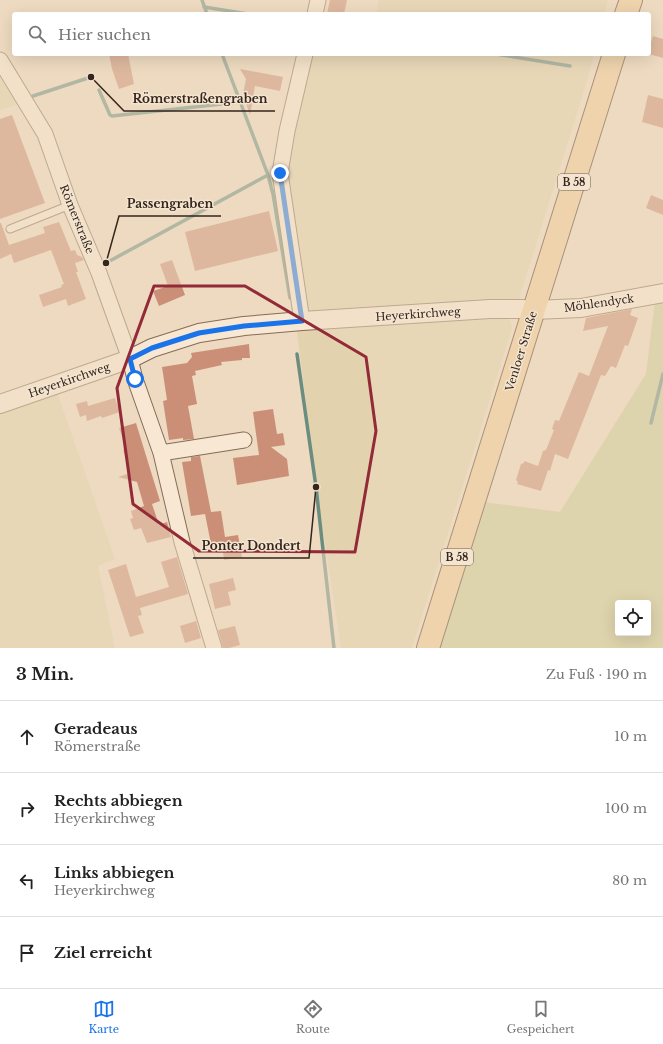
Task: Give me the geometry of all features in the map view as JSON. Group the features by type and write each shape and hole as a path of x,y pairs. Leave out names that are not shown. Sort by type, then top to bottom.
{"main road":[{"path":"627,12 631,0"},
{"name":"Venloer Straße","path":"428,648 613,56"}],"street":[{"path":"315,12 318,0"},
{"path":"302,321 280,173 306,56"},
{"name":"Römerstraße","path":"0,60 45,134 70,206 99,273 130,359 135,379 161,453 182,542 214,648"},
{"name":"Möhlendyck","path":"534,310 581,308 663,293"},
{"name":"Heyerkirchweg","path":"0,404 130,359 152,348 199,333 244,326 302,321 490,309 522,308 534,310"},
{"path":"161,453 244,440"}],"lane":[{"path":"10,229 70,206"}],"highlighted area":[{"path":"154,286 245,286 366,357 376,431 355,552 199,551 133,504 117,388"}],"shaded area":[{"path":"379,0 608,0 605,12 376,12"},
{"path":"309,56 594,56 519,299 318,312 496,315 508,318 511,322 512,329 412,648 341,648 317,491 277,172"},
{"path":"0,73 19,104 0,110"},
{"path":"57,392 115,559 98,566 115,648 0,648 0,413"}],"green space":[{"path":"663,300 663,648 438,648 483,502 560,512 646,374 655,302"}],"building":[{"path":"330,0 347,0 344,12 327,12"},
{"path":"653,36 663,39 663,58 651,55 651,42"},
{"path":"109,56 128,56 134,84 119,89"},
{"path":"240,69 283,77 280,91 255,86 250,115 243,94 246,79"},
{"path":"648,95 663,99 663,128 642,122"},
{"path":"12,115 45,203 0,219 0,119"},
{"path":"651,195 663,200 663,215 646,208"},
{"path":"269,211 278,251 195,271 185,232"},
{"path":"59,222 71,251 75,250 77,255 82,257 84,260 75,263 78,272 76,272 86,299 68,306 66,299 43,307 39,295 62,287 61,285 64,284 51,250 14,263 11,254 0,259 0,223 9,245 45,233 43,227"},
{"path":"172,260 185,295 159,306 153,291 168,286 160,264"},
{"path":"632,309 630,315 638,318 628,346 625,345 616,368 611,366 605,376 601,375 568,459 555,454 550,471 548,470 541,491 517,484 518,482 516,480 521,464 524,463 524,461 538,466 543,451 546,450 554,430 552,429 555,420 559,421 579,372 589,376 608,326 583,331 586,318"},
{"path":"249,344 250,358 221,362 222,365 195,371 196,375 192,376 197,404 188,406 194,439 183,440 183,438 169,440 163,401 167,400 162,367 187,363 192,357 191,353"},
{"path":"115,398 120,412 87,421 86,415 80,417 76,404 87,401 88,406"},
{"path":"273,409 277,434 283,433 285,445 271,447 287,459 289,476 237,485 233,458 259,455 253,412"},
{"path":"136,423 160,501 152,504 159,525 167,522 171,537 147,543 141,528 134,530 130,519 133,518 131,511 144,506 137,482 118,477 130,473 123,450 126,449 119,428"},
{"path":"200,456 211,512 221,511 225,537 238,535 242,557 224,560 223,552 217,553 216,544 211,544 205,514 191,516 182,462 191,461 191,457"},
{"path":"177,557 188,594 140,608 142,615 138,616 144,633 130,637 108,570 126,564 136,597 169,587 161,562"},
{"path":"233,578 236,590 228,592 231,605 215,609 209,584"},
{"path":"196,621 201,638 185,643 180,626"},
{"path":"235,626 240,645 223,648 218,630"}],"waterway":[{"path":"202,0 206,12"},
{"path":"204,7 235,12"},
{"path":"223,56 268,175 273,194 290,298"},
{"path":"508,56 570,66"},
{"path":"33,96 91,77 93,78"},
{"path":"99,90 110,115 112,116 240,102"},
{"path":"106,263 268,175"},
{"path":"297,354 316,487 334,648"},
{"path":"651,423 663,374"}],"place":[{"name":"Römerstraßengraben","path":"91,77"},
{"name":"Passengraben","path":"106,263"},
{"name":"Ponter Dondert","path":"316,487"}],"route":[{"path":"135,379 130,359 152,348 199,333 244,326 302,321 280,173"}]}
